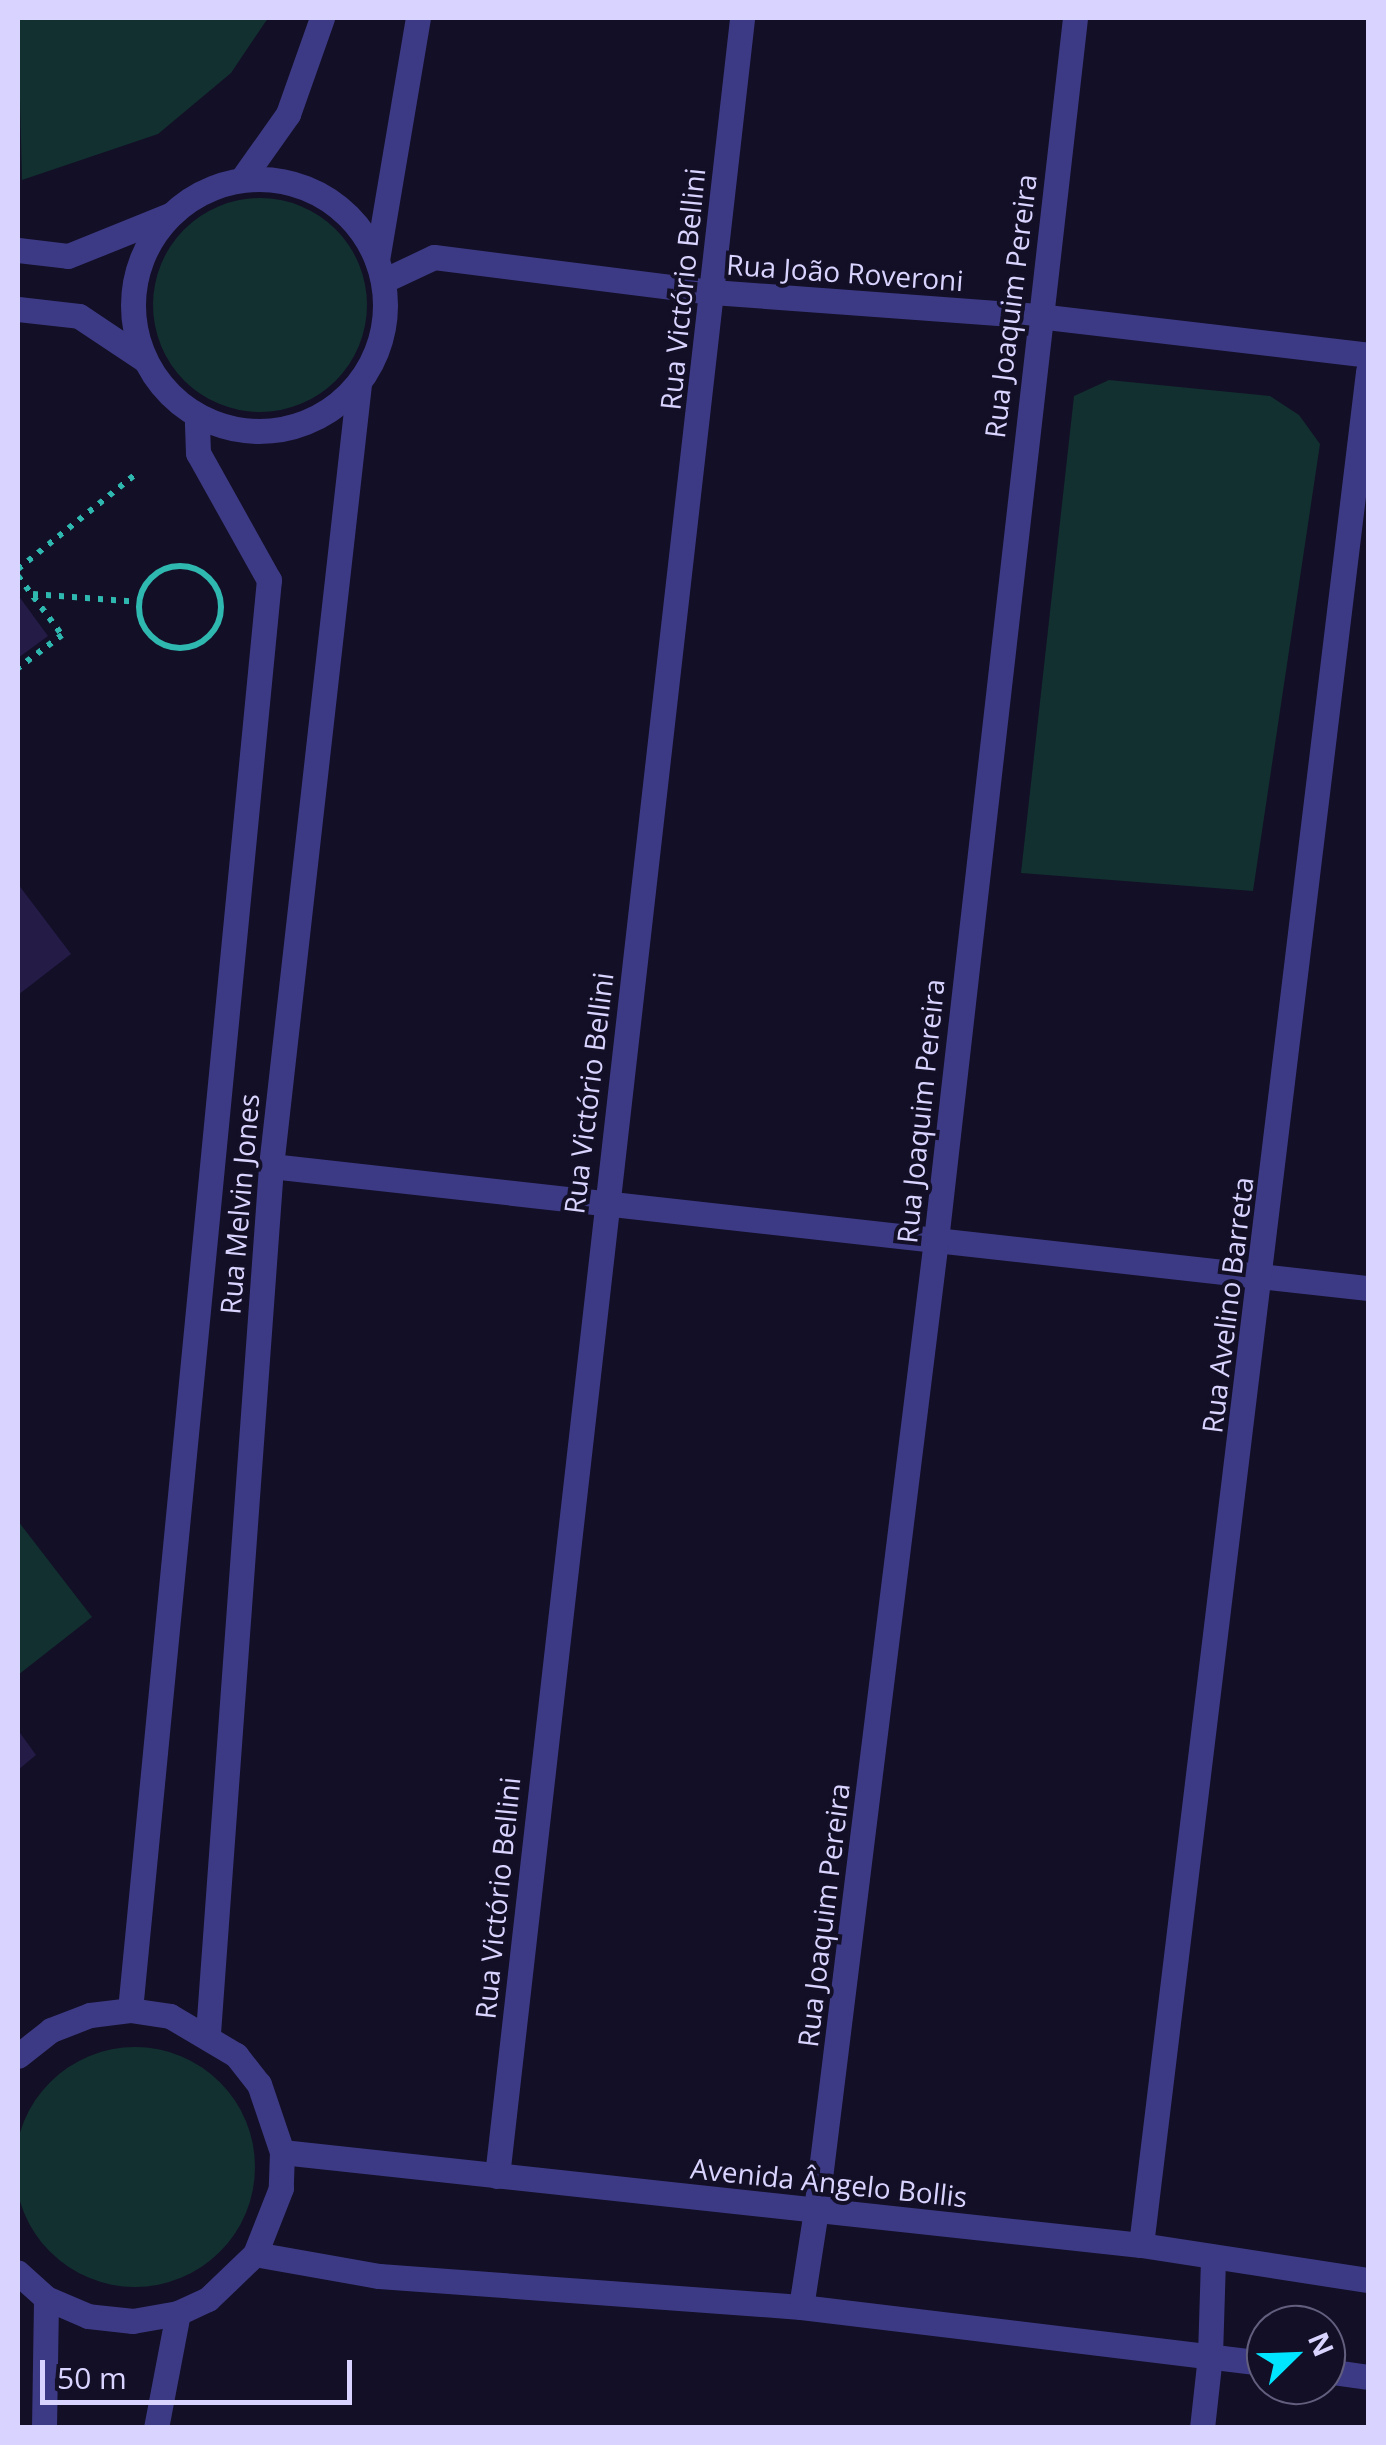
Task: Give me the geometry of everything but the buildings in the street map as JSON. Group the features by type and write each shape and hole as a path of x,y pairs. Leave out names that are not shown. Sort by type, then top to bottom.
{"street":[{"path":"242,179 288,114 322,18"},
{"path":"170,215 146,247 134,284 134,323 145,360 167,392 197,416 266,432 302,426 359,384 381,335 380,271 418,18"},
{"name":"Rua Victório Bellini","path":"497,2176 604,1203 742,18"},
{"name":"Rua Joaquim Pereira","path":"801,2307 936,1240 1038,316 1075,18"},
{"path":"18,250 68,256 170,215 203,192 242,179 284,181 323,196 356,224 380,271"},
{"name":"Rua João Roveroni","path":"380,271 434,256 712,292 1038,316 1368,355"},
{"path":"18,309 79,316 145,360"},
{"name":"Rua Avelino Barreta","path":"1142,2245 1262,1276 1368,371"},
{"name":"Rua Melvin Jones","path":"208,2033 270,1166 359,384"},
{"name":"Rua Melvin Jones","path":"130,2010 269,580 198,453 197,416"},
{"path":"270,1166 1368,1288"},
{"path":"18,2056 51,2030 90,2015 130,2010 170,2016 208,2033 259,2084 282,2152 282,2188 256,2254 208,2299 178,2313 133,2321 88,2316 46,2298 18,2272"},
{"name":"Avenida Ângelo Bollis","path":"282,2152 1142,2245 1368,2280"},
{"path":"256,2254 380,2276 801,2307 1246,2360"},
{"path":"1202,2428 1210,2355 1213,2258"},
{"path":"44,2428 46,2298"},
{"path":"156,2428 178,2313"}],"path":[{"path":"18,668 62,634 18,572 138,472"},
{"path":"184,566 217,588 221,614 196,645 170,646 148,632 140,602 158,572 184,566"},
{"path":"31,594 140,602"}],"green space":[{"path":"18,18 268,18 231,73 158,134 22,180"},
{"path":"260,198 301,206 336,229 359,264 367,305 359,346 336,381 301,404 260,412 219,404 184,381 161,346 153,305 161,264 184,229 219,206"},
{"path":"1109,380 1270,396 1299,415 1320,444 1253,891 1021,873 1074,396"},
{"path":"18,1521 92,1617 18,1675"},
{"path":"135,2047 181,2056 220,2082 246,2121 255,2167 246,2213 220,2252 181,2278 135,2287 89,2278 50,2252 24,2213 15,2167 24,2121 50,2082 89,2056"}]}
